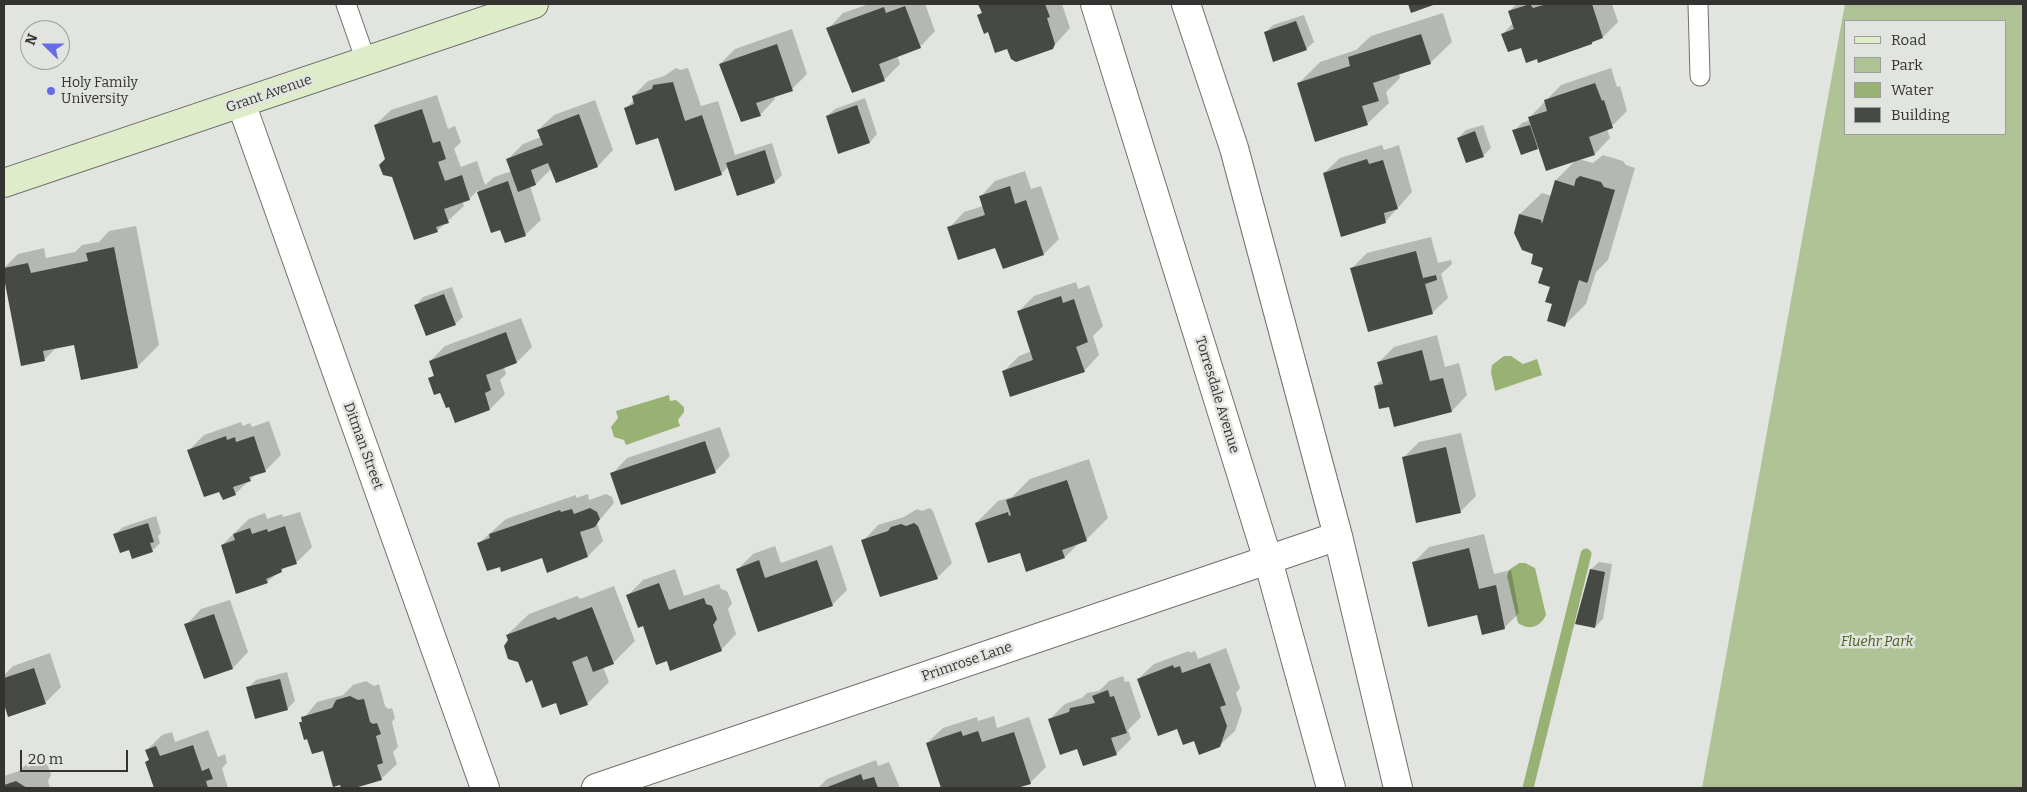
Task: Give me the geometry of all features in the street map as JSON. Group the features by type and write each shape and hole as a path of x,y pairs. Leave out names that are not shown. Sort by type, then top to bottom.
{"street":[{"name":"Grant Avenue","path":"4,183 534,4"},
{"name":"Torresdale Avenue","path":"1095,4 1268,560 1331,788"},
{"path":"1186,4 1234,148 1338,536 1398,788"},
{"name":"Ditman Street","path":"241,103 485,788"},
{"name":"Primrose Lane","path":"596,788 1338,536"}],"lane":[{"path":"346,4 366,61"},
{"path":"1698,4 1700,76"}],"green space":[{"name":"Fluehr Park","path":"1845,4 2023,4 2023,788 1702,788"}],"water":[{"path":"1504,356 1511,356 1523,364 1537,359 1542,375 1495,391 1491,372 1492,365"},
{"path":"669,395 670,401 676,400 684,407 684,412 678,420 680,426 626,445 624,440 614,437 611,427 618,418 616,411"},
{"path":"1519,563 1525,563 1535,568 1546,615 1538,625 1531,627 1518,623 1507,576 1509,570"}],"building":[{"path":"978,4 1045,4 1050,17 1047,18 1055,44 1053,49 1016,62 1011,59 1007,49 995,53 988,32 984,34 977,15 982,13"},
{"path":"1408,4 1436,4 1411,13"},
{"path":"1530,4 1533,8 1547,4 1592,4 1603,38 1592,42 1592,44 1538,63 1537,59 1526,63 1521,48 1508,52 1501,34 1514,29 1508,11"},
{"path":"905,6 921,48 879,64 885,81 852,93 826,28 884,7 886,13"},
{"path":"1296,21 1307,50 1273,62 1264,32"},
{"path":"1421,34 1431,64 1373,83 1379,101 1362,106 1368,125 1315,142 1297,83 1350,66 1348,57"},
{"path":"777,44 793,91 756,103 761,116 741,122 719,64"},
{"path":"673,82 685,121 702,115 722,175 675,191 658,138 636,145 624,108 634,104 632,96 652,89 653,85"},
{"path":"1595,83 1602,101 1604,100 1613,128 1589,137 1595,155 1546,171 1528,117 1547,111 1544,100"},
{"path":"857,105 870,143 838,154 826,116"},
{"path":"422,109 433,143 440,141 446,159 438,162 445,181 462,175 470,200 444,209 449,223 436,227 438,232 414,240 392,177 383,175 379,165 385,159 374,125"},
{"path":"579,114 598,167 556,183 548,163 531,170 536,185 518,192 506,159 543,145 537,130"},
{"path":"1530,125 1538,149 1521,155 1512,130"},
{"path":"1475,131 1484,157 1466,163 1457,138"},
{"path":"765,150 775,183 737,196 726,163"},
{"path":"1367,159 1369,164 1383,160 1398,209 1384,213 1386,223 1341,237 1323,173"},
{"path":"1580,176 1601,182 1604,187 1615,190 1588,281 1587,283 1579,280 1565,327 1547,321 1552,304 1545,302 1550,287 1538,283 1543,268 1531,264 1533,254 1522,250 1514,233 1519,214 1541,220 1542,224 1555,180 1574,186 1576,179"},
{"path":"508,181 526,236 505,243 500,230 491,233 477,192"},
{"path":"1010,186 1015,204 1026,200 1044,255 1003,269 995,248 958,260 947,227 985,215 979,196"},
{"path":"114,247 138,368 81,380 74,345 43,351 45,361 21,366 4,278 4,268 28,263 31,273 88,261 86,253"},
{"path":"1416,251 1423,278 1436,275 1437,280 1425,284 1433,314 1368,332 1350,268"},
{"path":"444,294 456,325 426,336 414,305"},
{"path":"1061,296 1063,303 1074,299 1088,342 1076,347 1085,372 1010,397 1002,371 1033,360 1017,311"},
{"path":"506,332 517,363 486,375 491,390 485,393 490,410 455,423 449,407 446,408 440,393 434,395 428,378 434,376 429,361"},
{"path":"1422,350 1430,381 1443,378 1452,412 1394,427 1389,407 1379,409 1374,386 1383,384 1377,362"},
{"path":"226,436 227,440 235,437 236,442 254,436 266,472 249,477 251,481 233,487 236,495 223,500 219,492 204,497 187,450"},
{"path":"705,441 716,473 621,505 610,473"},
{"path":"1446,447 1461,513 1416,523 1402,457"},
{"path":"1067,480 1087,541 1062,550 1065,558 1026,572 1020,553 988,563 975,523 1008,512 1009,516 1011,515 1006,500"},
{"path":"590,508 597,512 600,519 595,527 580,532 588,557 547,573 542,558 501,572 500,567 487,571 477,543 490,538 489,534 560,510 561,512 572,509 574,514"},
{"path":"148,523 154,542 150,543 153,552 132,559 129,550 120,553 113,534"},
{"path":"914,523 918,526 938,579 880,597 861,540 888,531 891,527 901,524 906,526"},
{"path":"285,526 297,564 281,569 282,572 266,579 268,583 236,594 221,545 235,540 233,534 250,528 252,534 267,529 268,532"},
{"path":"1469,548 1479,589 1496,585 1505,629 1482,635 1477,615 1428,627 1412,562"},
{"path":"759,560 765,578 817,560 833,606 758,632 736,569"},
{"path":"1590,569 1605,572 1595,628 1575,624"},
{"path":"659,583 669,610 704,598 706,604 712,606 717,619 713,625 722,651 670,671 667,661 656,665 643,626 638,628 626,595"},
{"path":"592,607 614,664 593,672 587,656 572,662 588,705 560,715 556,703 542,708 532,680 526,683 518,662 508,659 504,646 508,640 506,635 555,617 558,620"},
{"path":"214,614 233,669 204,679 184,624"},
{"path":"1210,663 1226,705 1220,707 1227,726 1220,747 1199,755 1194,741 1183,745 1177,729 1158,736 1137,679 1173,665 1174,668 1180,666 1182,673"},
{"path":"34,668 46,704 8,717 4,704 4,678"},
{"path":"280,679 288,710 255,719 246,687"},
{"path":"1108,690 1110,697 1114,696 1127,733 1111,738 1117,755 1083,766 1077,749 1060,755 1048,719 1069,712 1070,708 1095,703 1092,696"},
{"path":"350,696 358,700 364,699 370,722 373,724 377,723 381,734 376,736 383,763 377,765 382,780 355,788 341,788 340,785 333,787 323,751 312,754 307,739 304,740 299,722 302,722 301,717 332,708 336,700"},
{"path":"961,731 963,736 978,731 982,742 1014,732 1031,784 1017,788 941,788 926,743"},
{"path":"193,745 202,771 209,768 213,779 206,781 208,788 154,788 145,762 149,760 145,750 156,746 160,756"},
{"path":"861,774 863,780 874,777 878,788 825,788"},
{"path":"16,781 27,788 4,788 4,785"}],"waterway":[{"path":"1528,788 1586,554"}],"place":[{"name":"Holy Family University","path":"51,91"}]}
